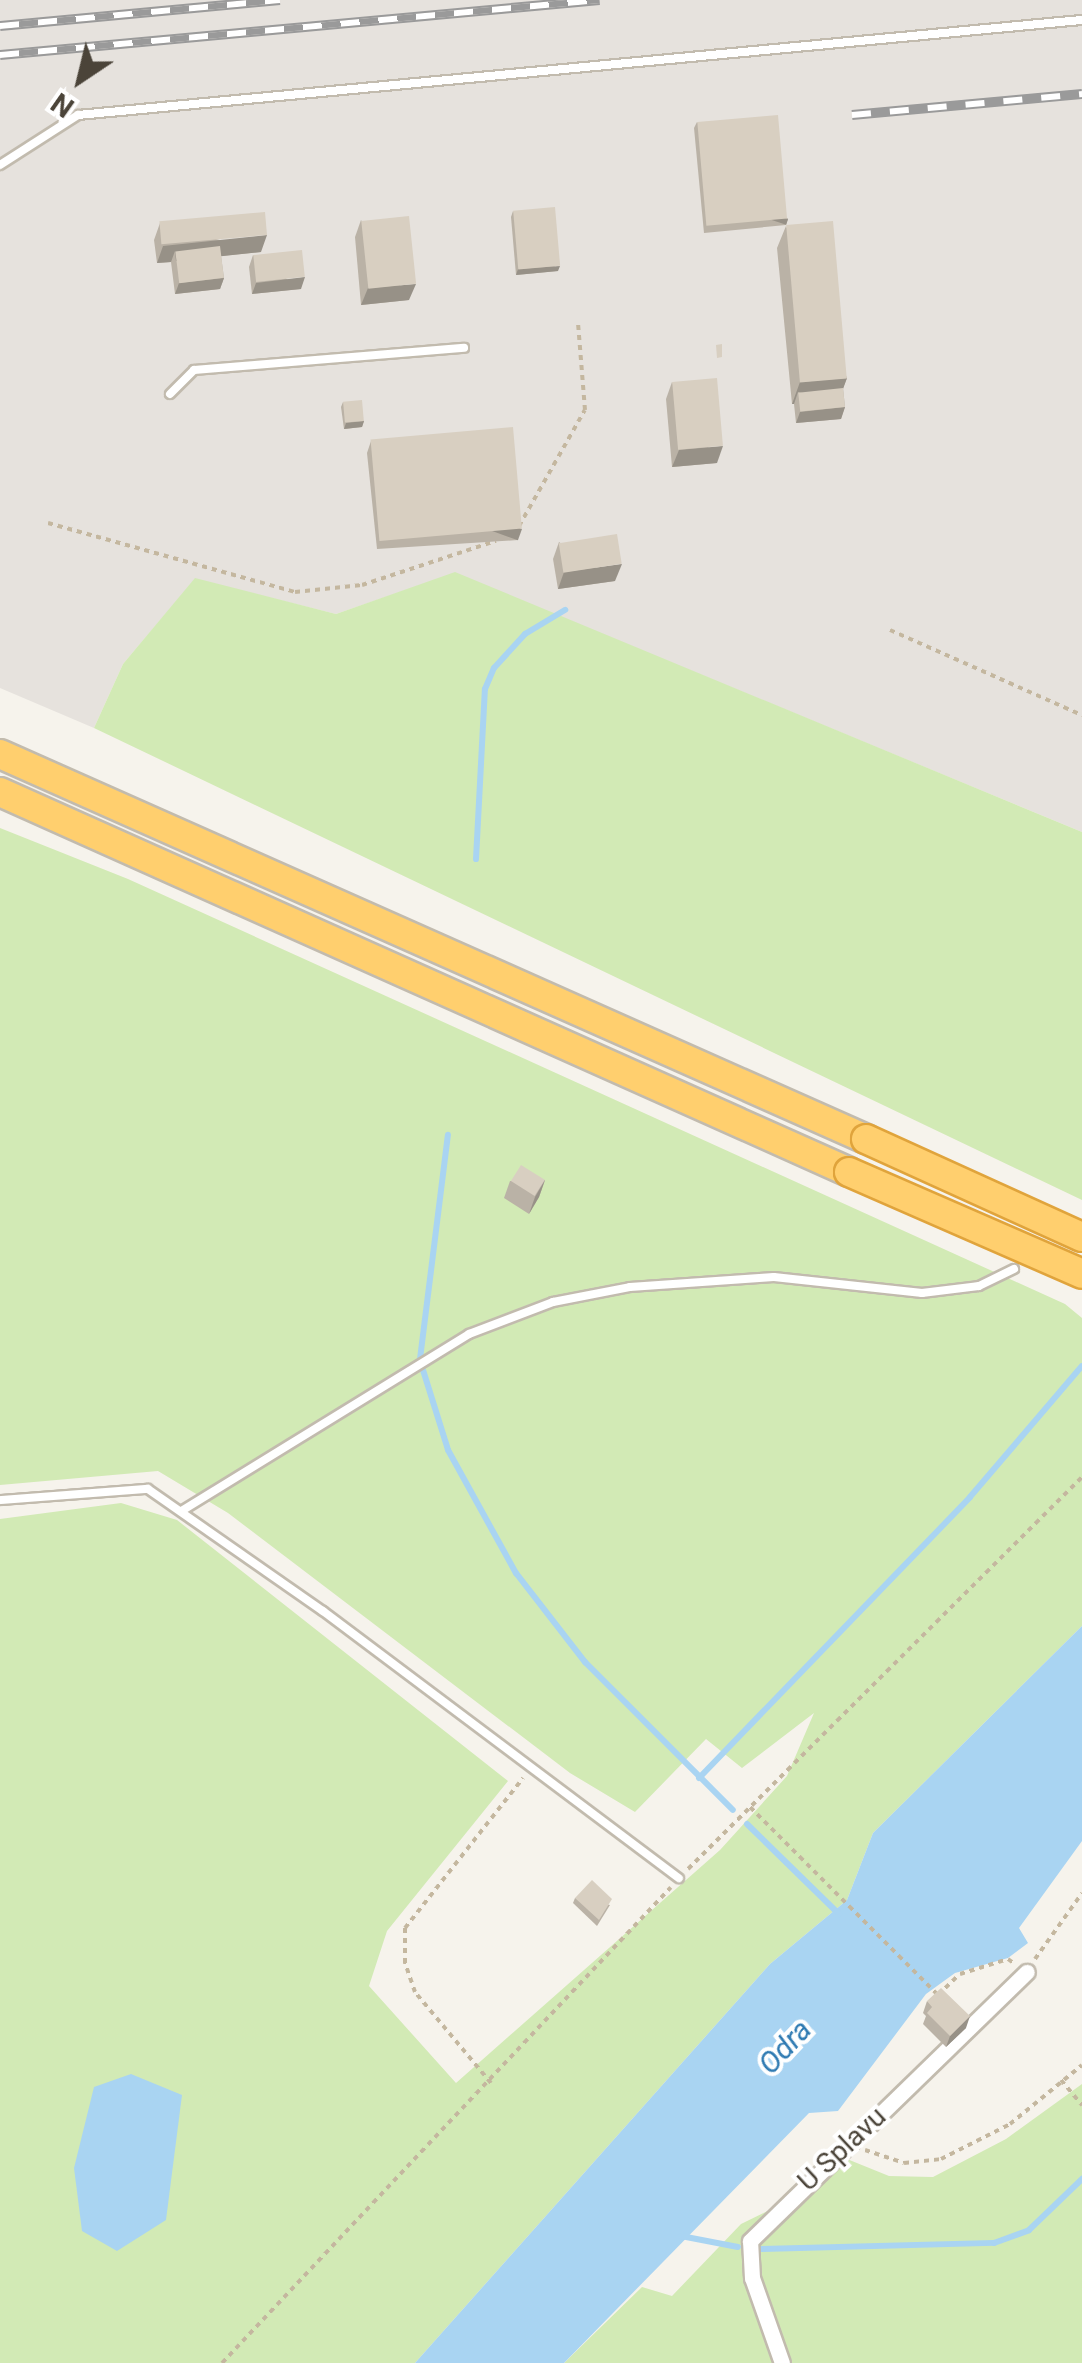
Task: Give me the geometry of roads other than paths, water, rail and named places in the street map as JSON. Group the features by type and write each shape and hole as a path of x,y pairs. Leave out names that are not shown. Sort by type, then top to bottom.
{"highway":[{"path":"0,754 1082,1237"},
{"path":"0,792 1082,1274"}],"street":[{"name":"U Splavu","path":"782,2363 752,2278 750,2242 851,2139 966,2038 1028,1972"}],"lane":[{"path":"0,165 78,116 1082,20"},
{"path":"170,394 194,370 464,348"},
{"path":"183,1510 469,1334 552,1302 630,1287 774,1277 922,1293 979,1286 1014,1269"},
{"path":"0,1500 148,1490 183,1510 679,1878"}],"water":[{"name":"Odra","path":"1082,1626 1082,1841 1019,1928 1028,1943 1008,1958 955,1973 926,1994 838,2111 809,2113 564,2363 415,2363 770,1964 847,1900 873,1833"},
{"path":"131,2074 182,2095 166,2220 117,2251 82,2231 74,2168 94,2087"}],"waterway":[{"path":"476,859 485,689 494,668 525,634 565,610"},
{"path":"420,1359 448,1135"},
{"path":"699,1778 970,1497 1082,1366"},
{"path":"423,1370 448,1450 516,1573 585,1662 733,1810"},
{"path":"747,1824 839,1914"},
{"path":"760,2249 994,2243 1029,2230 1082,2179"},
{"path":"681,2236 738,2247"}],"railway":[{"path":"0,26 280,0"},
{"path":"0,55 599,0"},
{"path":"852,115 1082,94"}]}
